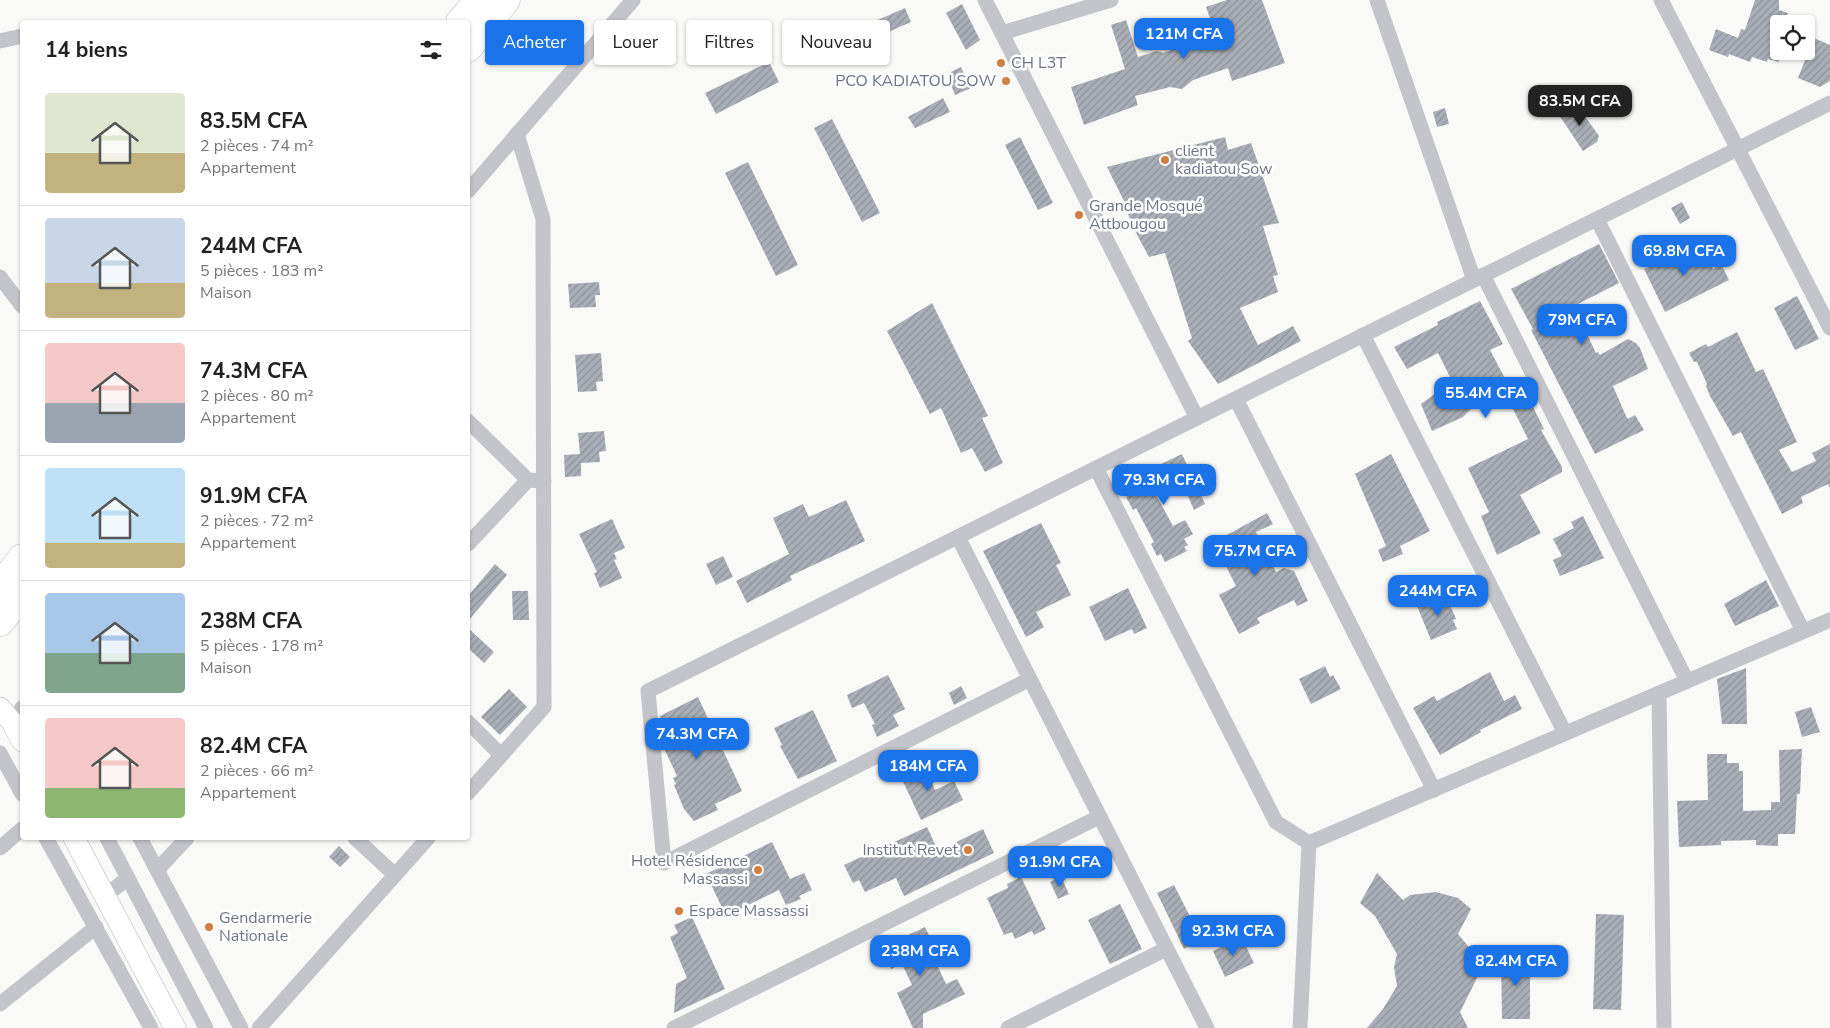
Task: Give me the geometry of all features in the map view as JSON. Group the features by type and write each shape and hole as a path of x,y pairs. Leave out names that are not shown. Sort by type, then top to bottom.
{"highway":[{"path":"462,20 479,0"},
{"path":"470,45 506,0"},
{"path":"0,586 20,561"},
{"path":"0,622 20,597"}],"street":[{"path":"470,189 633,0"},
{"path":"985,0 1197,418"},
{"path":"1002,34 1111,0"},
{"path":"1377,0 1479,278 1687,681"},
{"path":"1661,0 1736,149 1830,328"},
{"path":"0,42 20,37"},
{"path":"1030,680 664,863 648,691 1830,103"},
{"path":"470,791 544,707 543,219 518,134"},
{"path":"1597,219 1803,631"},
{"path":"0,277 20,303"},
{"path":"1363,335 1565,733"},
{"path":"1236,399 1434,790"},
{"path":"470,424 528,480 544,481"},
{"path":"1096,468 1276,822 1309,843"},
{"path":"470,542 528,480"},
{"path":"958,537 1207,1028"},
{"path":"1309,843 1830,620"},
{"path":"1659,693 1664,1028"},
{"path":"12,713 20,735"},
{"path":"470,724 501,755"},
{"path":"0,753 20,790"},
{"path":"674,1028 1099,817"},
{"path":"0,848 20,831"},
{"path":"47,840 151,1028"},
{"path":"75,840 175,1028"},
{"path":"108,840 206,1028"},
{"path":"141,840 241,1028"},
{"path":"157,870 185,840"},
{"path":"357,840 394,875"},
{"path":"259,1028 426,840"},
{"path":"1300,1028 1309,843"},
{"path":"105,896 128,878"},
{"path":"0,1004 96,927"},
{"path":"1008,1028 1166,948"}],"building":[{"path":"1227,0 1262,0 1285,63 1232,81 1228,68 1193,80 1182,89 1170,87 1135,96 1138,105 1084,125 1071,87 1125,69 1111,25 1126,20 1138,57 1157,51 1163,53 1195,41 1219,44 1206,7"},
{"path":"1755,0 1779,0 1779,10 1788,13 1787,15 1770,15 1770,60 1768,59 1767,62 1752,57 1750,62 1729,54 1728,57 1709,50 1716,29 1738,38 1741,29 1745,30"},
{"path":"962,4 980,40 966,50 946,13"},
{"path":"905,8 911,22 890,31 890,20 878,20"},
{"path":"1815,38 1830,45 1830,81 1820,87 1798,78 1805,60 1815,60"},
{"path":"763,65 770,65 779,82 716,114 705,93"},
{"path":"961,67 971,88 955,95 947,74"},
{"path":"943,98 950,112 915,128 908,117"},
{"path":"1576,104 1599,136 1597,142 1583,151 1559,115"},
{"path":"1445,108 1449,124 1437,127 1433,112"},
{"path":"832,119 880,213 862,222 814,128"},
{"path":"1020,137 1053,203 1038,210 1005,145"},
{"path":"1225,137 1228,150 1251,143 1279,223 1263,226 1278,275 1273,276 1278,292 1240,308 1258,345 1293,326 1301,341 1218,384 1188,341 1192,338 1165,253 1149,257 1135,231 1128,214 1130,213 1107,167"},
{"path":"748,162 798,265 776,276 725,173"},
{"path":"1682,202 1690,218 1680,224 1671,208"},
{"path":"1599,244 1619,283 1570,308 1583,326 1596,353 1598,352 1600,355 1628,339 1636,343 1640,348 1648,369 1613,386 1628,419 1635,415 1644,430 1595,454 1511,289"},
{"path":"1701,244 1713,269 1721,264 1729,280 1665,312 1644,269"},
{"path":"599,282 600,295 595,295 596,307 570,308 568,284"},
{"path":"1797,296 1819,339 1795,350 1774,308"},
{"path":"1480,301 1503,344 1490,350 1508,384 1514,380 1519,389 1523,387 1544,429 1541,430 1562,467 1562,472 1520,495 1541,533 1497,555 1481,516 1489,512 1468,468 1528,439 1511,405 1505,408 1499,396 1471,409 1463,417 1432,431 1421,404 1452,381 1438,353 1407,369 1394,347 1438,325 1437,322"},
{"path":"932,303 988,416 982,418 1003,463 985,472 972,448 961,453 941,408 930,414 887,331"},
{"path":"1737,332 1756,372 1763,369 1797,442 1779,450 1792,472 1816,461 1812,453 1830,444 1830,488 1828,484 1801,497 1803,503 1782,514 1741,432 1733,436 1710,396 1697,362 1694,362 1689,353 1706,344 1708,347"},
{"path":"601,353 603,381 596,382 597,391 578,392 575,355"},
{"path":"604,431 606,451 599,452 600,462 581,463 581,476 565,477 564,455 580,454 578,433"},
{"path":"1182,454 1205,504 1194,510 1181,480 1155,493 1173,526 1185,520 1193,534 1184,539 1188,545 1184,547 1187,551 1165,562 1161,554 1157,556 1151,544 1154,542 1136,508 1133,510 1126,497 1136,491 1130,479"},
{"path":"1391,454 1430,531 1400,546 1403,554 1383,562 1378,550 1386,546 1355,474"},
{"path":"846,500 865,541 790,576 792,580 747,603 736,581 789,554 773,518 803,504 809,517"},
{"path":"1267,513 1273,524 1256,532 1276,572 1284,568 1294,571 1308,601 1297,606 1294,600 1257,618 1260,623 1239,634 1219,595 1236,586 1214,542"},
{"path":"1583,516 1604,558 1560,576 1553,560 1562,556 1553,539 1574,528 1571,522"},
{"path":"612,519 625,548 614,553 617,559 614,560 622,578 600,588 594,573 597,572 579,534"},
{"path":"1041,523 1061,563 1056,565 1071,595 1036,612 1044,627 1026,637 983,551"},
{"path":"723,556 733,577 716,585 706,564"},
{"path":"495,564 507,575 470,619 470,594"},
{"path":"1766,580 1779,606 1735,626 1724,604"},
{"path":"1128,588 1147,628 1134,634 1132,629 1105,641 1089,607"},
{"path":"512,591 528,591 529,620 513,620"},
{"path":"1442,595 1445,601 1448,600 1456,619 1453,620 1457,629 1431,640 1417,606"},
{"path":"470,630 494,652 484,663 470,650"},
{"path":"1325,666 1330,677 1333,675 1341,689 1311,704 1299,679"},
{"path":"1746,668 1747,724 1722,724 1717,679"},
{"path":"1490,672 1504,701 1515,695 1522,709 1480,730 1481,732 1440,755 1413,708 1434,696 1437,701"},
{"path":"888,675 905,709 893,715 899,726 877,737 872,725 875,724 864,703 852,708 847,695"},
{"path":"961,686 967,698 954,705 949,693"},
{"path":"509,689 527,707 500,735 481,717"},
{"path":"698,697 742,791 715,804 718,810 694,821 684,809 674,785 676,784 673,778 677,776 663,746 669,742 661,724 660,716"},
{"path":"1811,707 1820,732 1802,737 1795,712"},
{"path":"813,710 837,761 798,779 780,746 782,745 774,728"},
{"path":"1802,749 1800,794 1797,794 1795,834 1778,834 1778,846 1756,845 1756,840 1721,841 1721,845 1679,847 1677,801 1708,800 1707,754 1727,754 1727,763 1739,763 1739,771 1743,771 1743,811 1771,810 1771,802 1780,802 1779,750"},
{"path":"922,762 935,790 954,781 963,800 921,820 899,773"},
{"path":"927,827 938,851 983,829 994,853 904,896 896,878 865,892 859,880 853,883 844,865"},
{"path":"772,842 790,879 804,873 812,890 799,896 801,899 786,905 779,890 726,916 706,874"},
{"path":"339,846 350,857 340,867 329,857"},
{"path":"1377,873 1403,900 1410,895 1436,892 1458,898 1471,909 1458,934 1472,951 1476,964 1477,978 1460,1012 1468,1028 1367,1028 1383,1009 1397,986 1394,967 1397,954 1375,916 1360,903"},
{"path":"1021,877 1046,929 1034,935 1032,931 1015,939 1012,932 1004,935 987,898 1008,888 1007,884"},
{"path":"1061,877 1069,894 1058,899 1050,882"},
{"path":"1174,885 1202,940 1184,949 1157,893"},
{"path":"1120,904 1142,949 1110,964 1088,920"},
{"path":"1596,914 1624,915 1621,1010 1593,1009"},
{"path":"692,917 725,989 674,1013 676,984 687,978 670,937 678,933 674,925"},
{"path":"925,927 932,941 927,944 946,984 957,979 965,994 923,1014 923,1028 913,1028 897,993 912,985 902,964 891,969 881,948"},
{"path":"1242,938 1254,963 1225,977 1213,951"},
{"path":"1501,955 1530,955 1530,1019 1502,1019"}],"place":[{"name":"CH L3T","path":"1001,63"},
{"name":"PCO KADIATOU SOW","path":"1006,81"},
{"name":"client kadiatou Sow","path":"1165,160"},
{"name":"Grande Mosqué Attbougou","path":"1079,215"},
{"name":"Institut Revet","path":"968,850"},
{"name":"Hotel Résidence Massassi","path":"758,870"},
{"name":"Espace Massassi","path":"679,911"},
{"name":"Gendarmerie Nationale","path":"209,927"}]}
